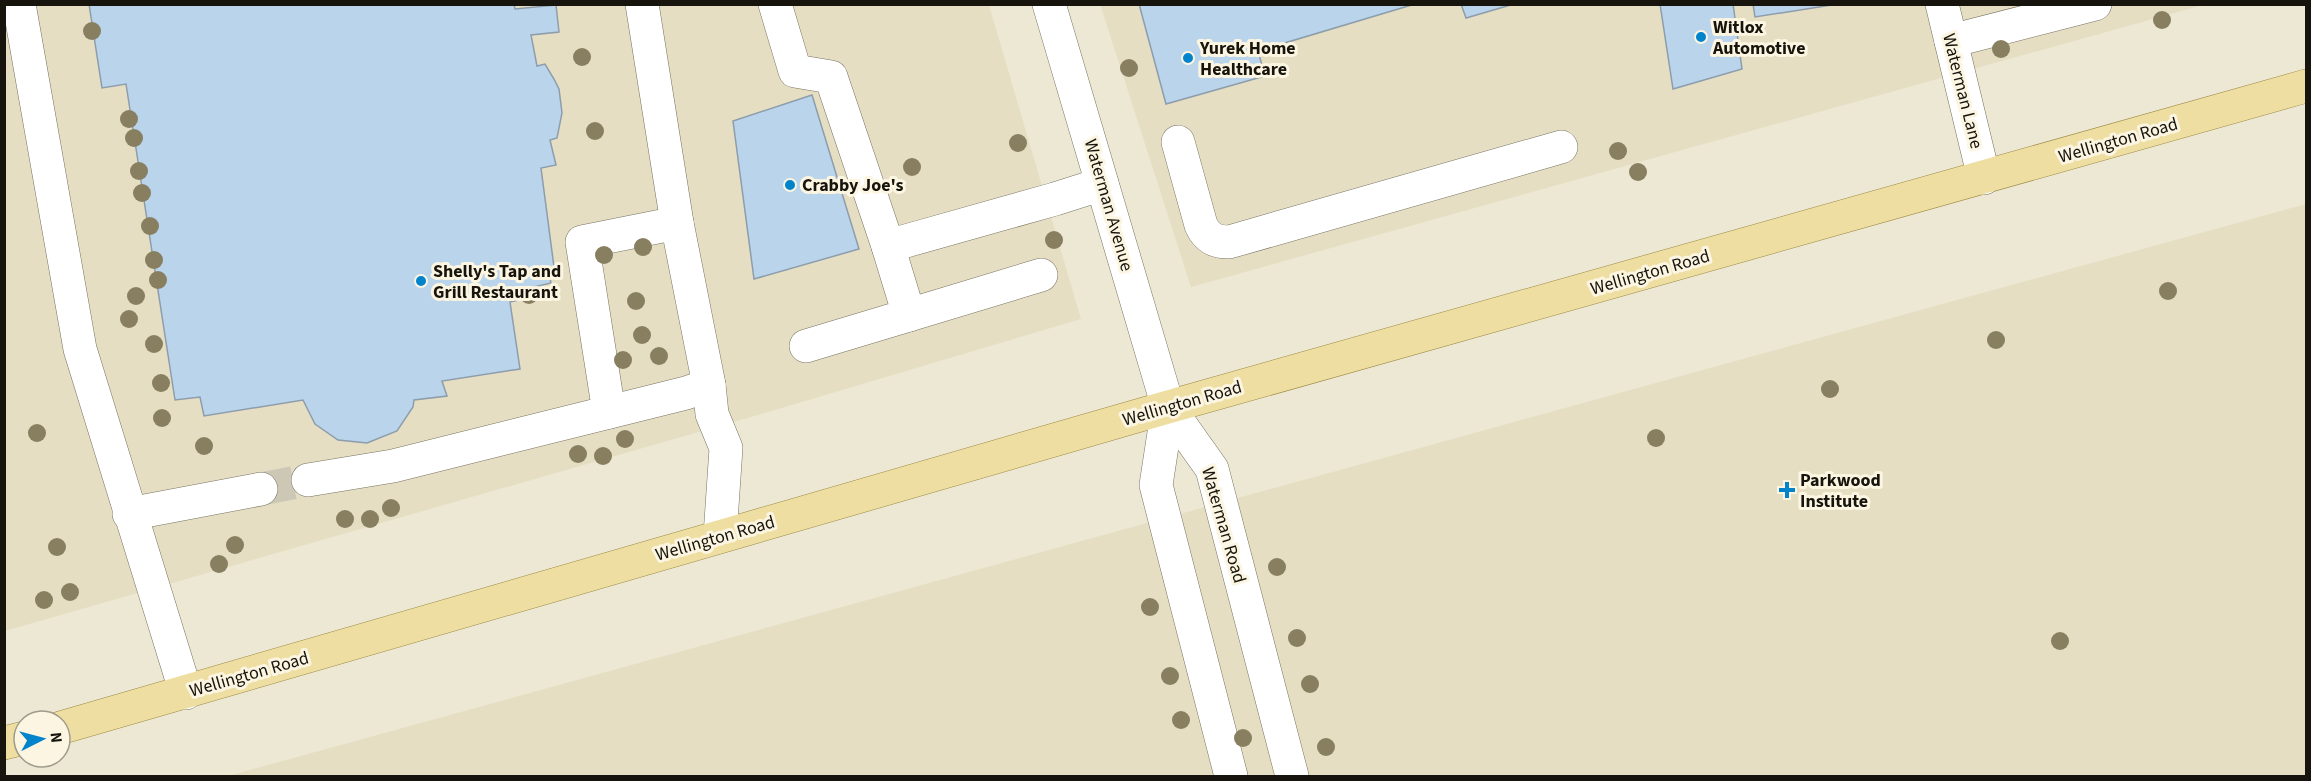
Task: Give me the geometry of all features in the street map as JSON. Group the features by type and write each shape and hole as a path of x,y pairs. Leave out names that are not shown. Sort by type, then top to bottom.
{"main road":[{"name":"Wellington Road","path":"72,725 1168,407 2307,86"}],"street":[{"path":"19,4 80,349 186,693"},
{"path":"642,4 677,223 709,385 712,414 726,448 720,536"},
{"path":"775,4 795,71 831,77 909,315"},
{"name":"Waterman Avenue","path":"1049,4 1168,407"},
{"name":"Waterman Lane","path":"1942,4 1984,178"},
{"path":"1951,41 2095,4"},
{"path":"1178,142 1201,225 1205,234 1220,242 1229,242 1561,147"},
{"path":"888,246 1102,184"},
{"path":"609,412 582,242 677,223"},
{"path":"806,346 1041,275"},
{"path":"308,480 393,466 709,385"},
{"path":"1168,407 1156,485 1231,777"},
{"name":"Waterman Road","path":"1168,407 1212,469 1293,777"},
{"path":"129,514 261,489"}],"shaded area":[{"path":"1100,4 2203,5 1191,287"},
{"path":"5,5 989,5 1081,319 775,410 5,631"},
{"name":"Parkwood Institute","path":"2306,204 2306,776 228,776"}],"building":[{"path":"89,4 514,4 515,9 556,5 559,32 531,35 537,66 545,64 559,89 562,113 557,138 550,140 556,165 541,168 554,267 548,268 551,283 525,289 527,298 510,302 520,369 442,381 447,396 414,400 413,407 397,431 367,443 338,440 315,424 303,400 204,416 200,397 175,400 126,84 102,88"},
{"path":"1139,4 1415,4 1258,51 1265,76 1166,104"},
{"path":"1461,4 1514,4 1466,18"},
{"name":"Witlox Automotive","path":"1660,4 1733,4 1742,69 1673,89"},
{"path":"1753,4 1838,4 1755,17"},
{"name":"Crabby Joe's","path":"812,95 859,249 754,279 733,121"}],"tunnel":[{"path":"261,489 308,480"}],"place":[{"name":"Witlox Automotive","path":"1701,37"},
{"name":"Yurek Home Healthcare","path":"1188,58"},
{"name":"Crabby Joe's","path":"790,185"},
{"name":"Shelly's Tap and Grill Restaurant","path":"421,281"},
{"name":"Parkwood Institute","path":"1787,490"}]}
